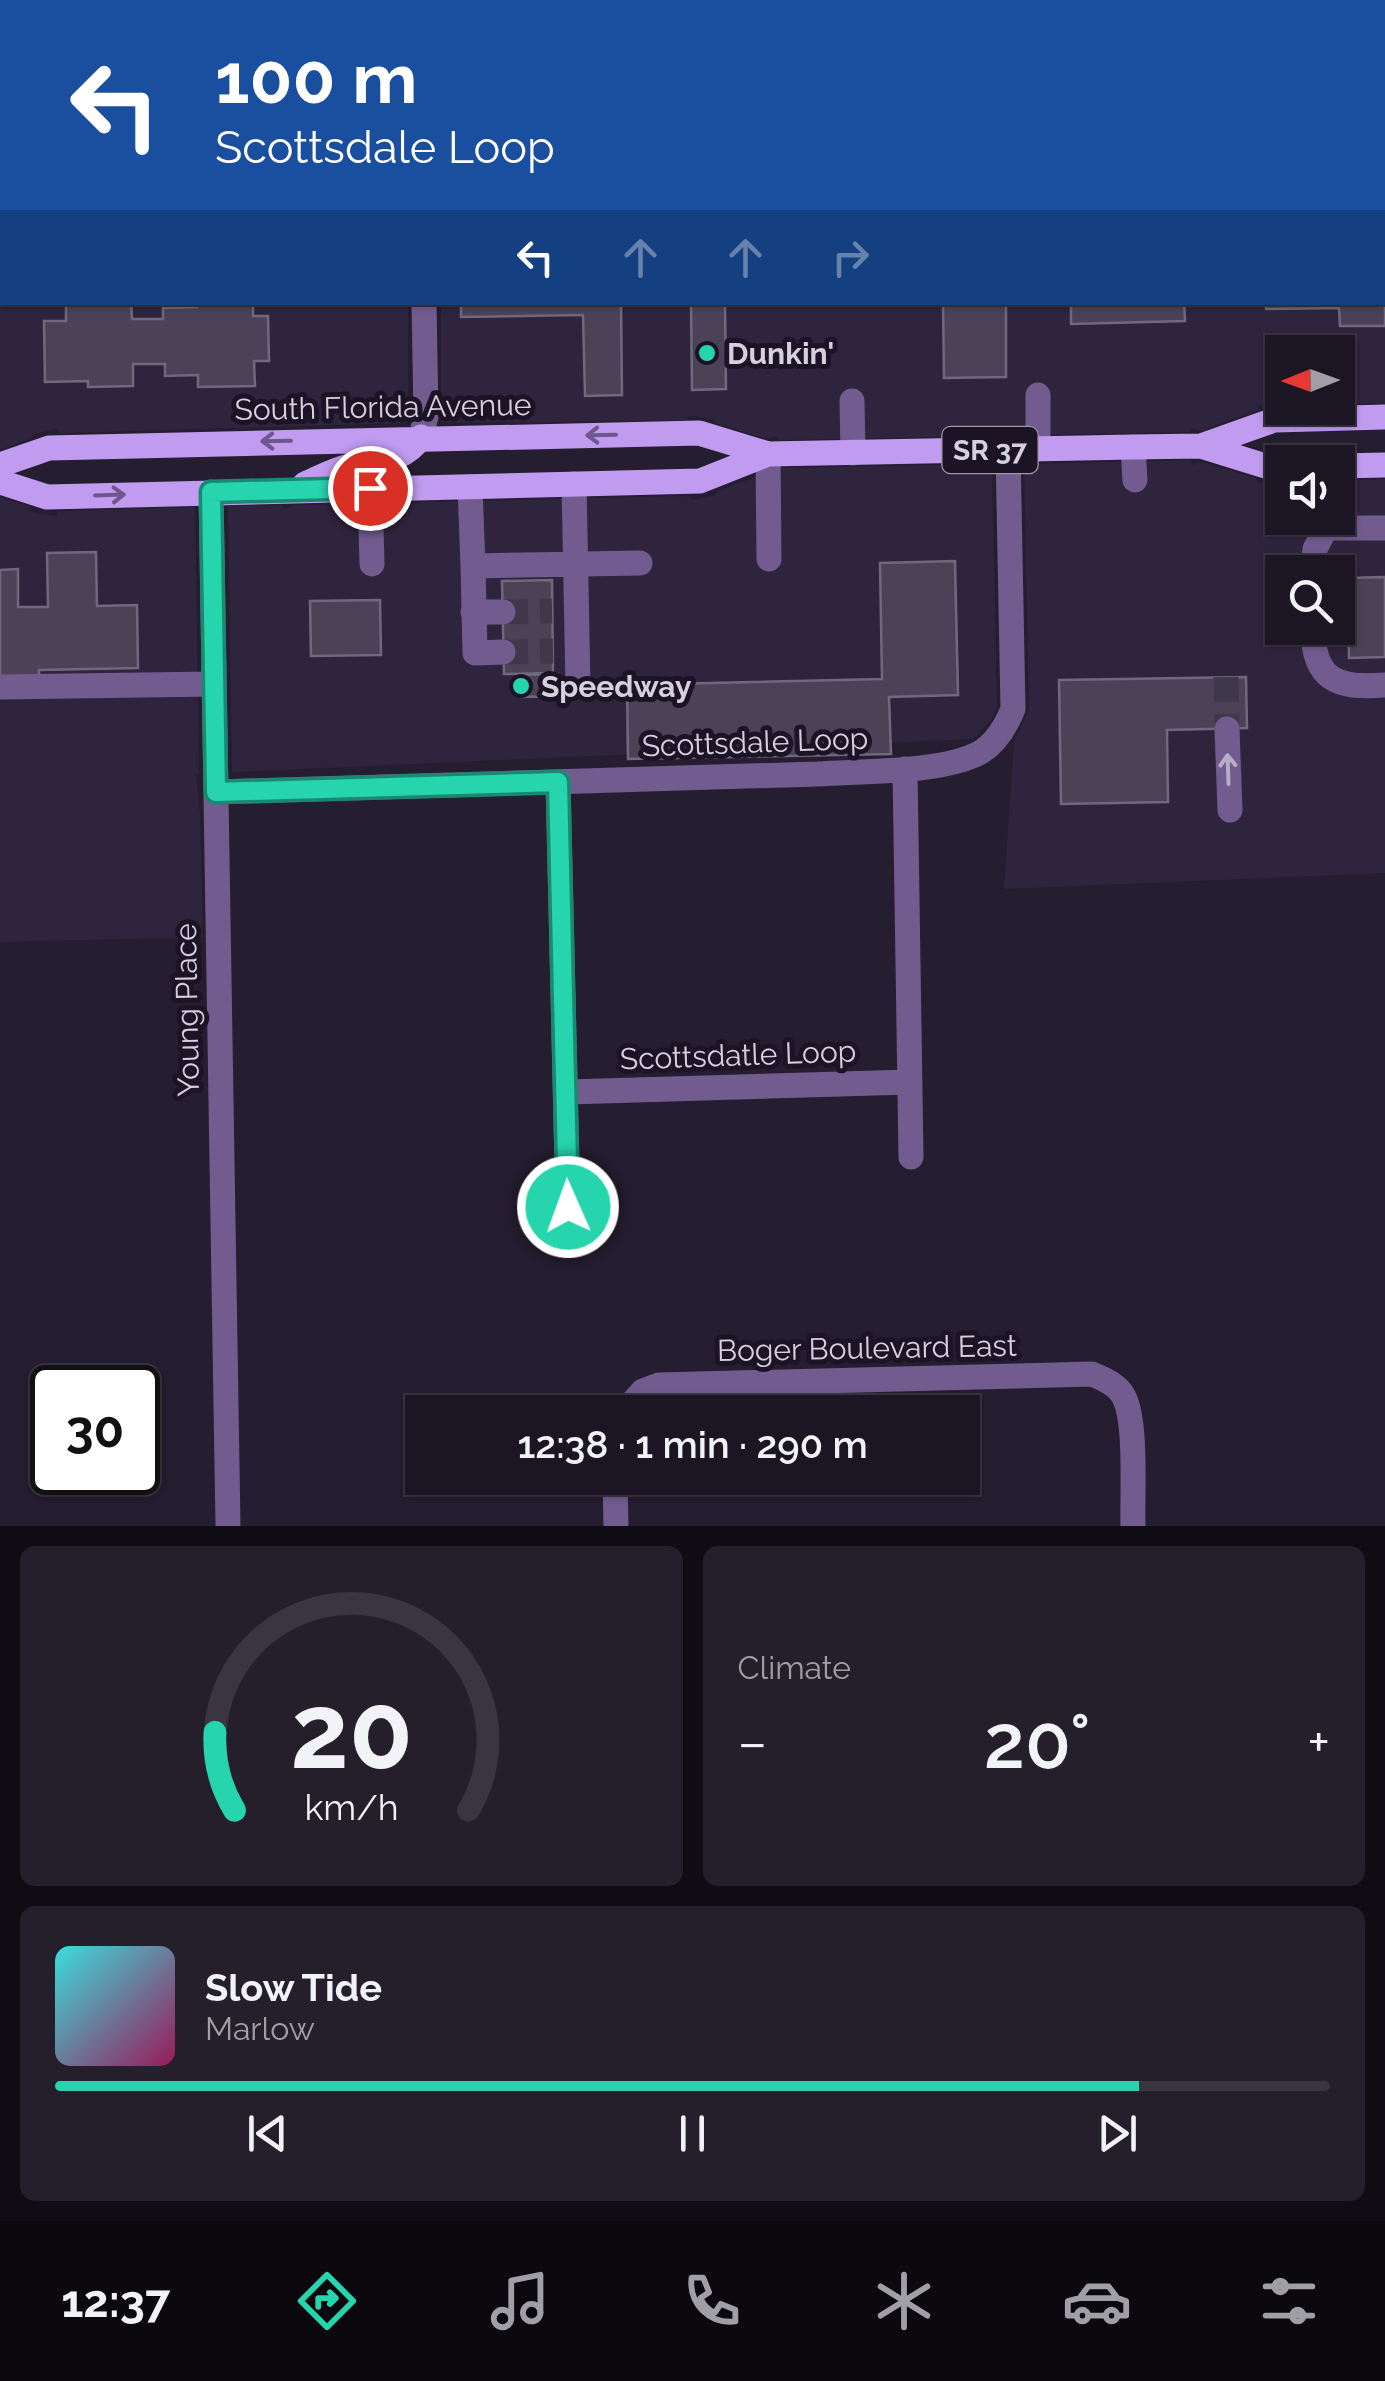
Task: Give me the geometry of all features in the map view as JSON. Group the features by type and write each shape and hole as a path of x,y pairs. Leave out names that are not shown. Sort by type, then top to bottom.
{"main road":[{"name":"South Florida Avenue","path":"1355,415 1385,417"},
{"name":"South Florida Avenue","path":"0,465 49,448 422,438 699,434 768,454 1202,446 1265,423"},
{"path":"291,490 348,466 394,460 422,438"},
{"name":"South Florida Avenue","path":"1202,446 1265,466"},
{"name":"South Florida Avenue","path":"0,482 47,497 700,482 768,454"},
{"path":"1355,466 1385,465"}],"street":[{"path":"422,438 426,416 424,305"},
{"path":"1038,395 1038,449"},
{"path":"852,401 853,453"},
{"path":"1134,448 1135,480"},
{"name":"Scottsdale Loop","path":"216,792 905,769 982,751 1006,727 1013,709 1008,450"},
{"path":"768,454 769,559"},
{"path":"574,484 576,564 564,610 565,651 578,686"},
{"path":"470,487 474,652 504,652"},
{"path":"370,488 372,564"},
{"name":"Young Place","path":"211,492 228,1526"},
{"path":"1355,525 1385,528"},
{"path":"472,566 640,563"},
{"path":"474,612 503,612"},
{"path":"1313,645 1318,666 1336,683 1385,685"},
{"path":"0,687 213,684"},
{"path":"1227,729 1230,810"},
{"path":"905,769 911,1157"},
{"path":"558,782 568,1207"},
{"name":"Scottsdatle Loop","path":"568,1092 910,1082"},
{"name":"Boger Boulevard East","path":"644,1395 659,1385 1043,1377 1078,1372 1108,1381 1122,1393 1130,1414 1133,1526"},
{"path":"615,1495 616,1526"}],"shaded area":[{"path":"0,305 408,305 408,423 60,433 57,429 32,434 32,438 0,450"},
{"path":"441,305 1385,305 1385,403 1355,404 1355,335 1265,335 1265,405 1201,431 1192,428 1190,432 779,440 776,436 767,439 715,423 714,419 689,416 687,420 441,423"},
{"path":"1202,462 1265,483 1265,535 1355,535 1355,480 1385,479 1385,873 1004,889 1014,742 1029,709 1024,464"},
{"path":"992,464 997,707 973,739 232,772 228,506 281,505 285,509 295,505 689,496 692,500 716,495 717,491 780,468"},
{"path":"0,497 31,507 31,512 56,516 58,511 195,507 196,774 203,937 0,942"}],"building":[{"path":"66,305 131,305 132,319 163,319 163,308 253,305 253,316 268,316 269,361 254,361 255,386 198,387 198,375 165,376 165,364 133,364 133,386 88,387 88,381 45,382 44,321 66,321"},
{"path":"461,305 621,305 622,395 585,396 583,315 461,317"},
{"path":"691,305 725,305 726,389 692,390"},
{"path":"943,305 1006,305 1006,377 944,378"},
{"path":"1071,305 1184,305 1185,321 1071,324"},
{"path":"1266,305 1385,305 1385,326 1340,326 1339,308 1266,309"},
{"path":"96,552 97,606 137,605 138,668 39,670 39,679 0,680 0,570 18,569 18,607 48,607 47,553"},
{"path":"955,561 958,695 889,697 891,754 628,759 627,685 882,679 880,563"},
{"path":"1385,577 1385,657 1349,658 1349,645 1355,645 1355,578"},
{"path":"552,580 553,673 504,674 502,581"},
{"path":"380,600 381,655 311,656 310,601"},
{"path":"558,674 559,696 522,697 521,675"},
{"path":"1246,677 1247,728 1167,730 1168,802 1061,804 1059,680"}],"tunnel":[{"path":"503,612 552,611"},
{"path":"503,652 553,651"},
{"path":"1226,677 1227,729"}],"place":[{"name":"Dunkin'","path":"707,353"},
{"name":"Speedway","path":"521,686"}],"route":[{"path":"370,488 211,492 216,792 558,782 568,1207"}]}
